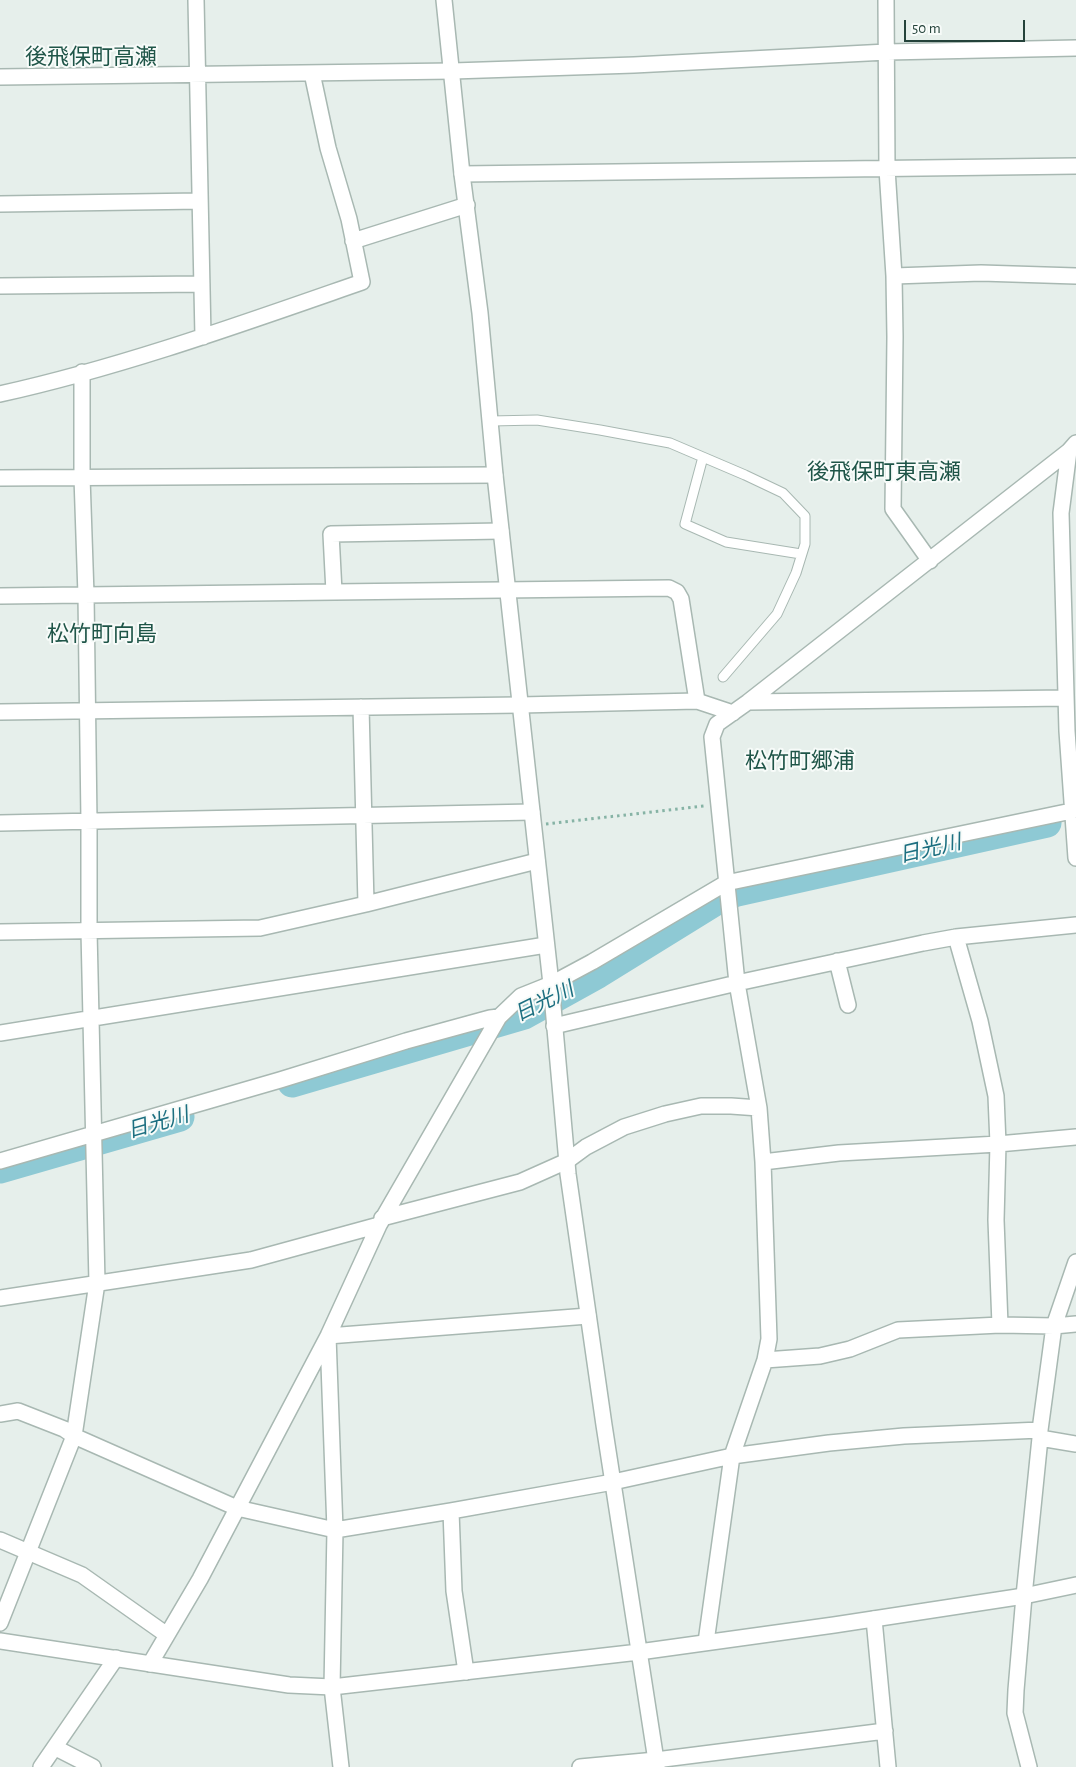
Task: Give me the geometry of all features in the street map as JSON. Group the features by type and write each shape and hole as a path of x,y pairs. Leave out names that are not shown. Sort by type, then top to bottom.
{"street":[{"path":"196,0 203,337"},
{"path":"444,0 552,993 567,1161 588,1316 656,1763"},
{"path":"886,0 887,169 894,276 895,337 893,509 930,561"},
{"path":"0,76 453,72 887,52 1076,48"},
{"path":"0,394 35,386 203,337 362,282 349,219 328,148 312,73"},
{"path":"462,174 1076,166"},
{"path":"0,204 200,201"},
{"path":"353,241 467,205"},
{"path":"894,276 981,273 1076,276"},
{"path":"0,286 202,284"},
{"path":"0,1623 74,1436 97,1283 89,931 82,372"},
{"path":"706,1642 732,1456 765,1360 769,1339 763,1162 759,1108 737,983 712,737 717,724 930,561 1072,447"},
{"path":"1072,447 1061,513 1069,553 1066,698 1076,858"},
{"path":"0,478 495,475"},
{"path":"334,592 331,534 501,531"},
{"path":"0,596 668,588 677,592 681,599 697,701"},
{"path":"748,702 1066,698"},
{"path":"0,712 697,701 733,713"},
{"path":"361,707 366,904"},
{"path":"150,1664 200,1579 328,1336 381,1221 496,1021 521,996 552,993 592,962 727,891 1074,814"},
{"path":"0,823 364,816 533,819"},
{"path":"0,932 260,928 366,904 537,861"},
{"path":"554,1026 737,983 956,937 1076,925"},
{"path":"956,937 980,1021 996,1096 998,1144 996,1220 1000,1325"},
{"path":"0,1033 546,945"},
{"path":"837,961 848,1005"},
{"path":"0,1162 94,1139 406,1041 490,1018 496,1021"},
{"path":"0,1298 251,1260 520,1182 567,1161 586,1147 624,1127 665,1114 701,1106 759,1108"},
{"path":"763,1162 839,1153 998,1144 1076,1137"},
{"path":"1029,1767 1015,1713 1024,1596 1040,1434 1054,1326 1076,1262"},
{"path":"328,1336 588,1316"},
{"path":"765,1360 820,1356 850,1349 898,1330 1000,1325 1054,1326 1076,1324"},
{"path":"328,1336 335,1530 332,1688 341,1767"},
{"path":"0,1414 18,1411 237,1508 335,1530 613,1482 732,1456 829,1443 904,1436 1040,1434 1076,1444"},
{"path":"452,1511 454,1591 466,1672"},
{"path":"0,1540 82,1574 167,1635"},
{"path":"0,1641 289,1685 332,1688 639,1652 1024,1596 1076,1586"},
{"path":"874,1618 888,1767"},
{"path":"41,1767 56,1748 116,1658"},
{"path":"580,1767 656,1763 885,1731"},
{"path":"56,1748 94,1767"}],"lane":[{"path":"491,421 536,420 670,443 783,493 805,516 805,544 796,573 777,614 723,677"},
{"path":"703,457 685,524 726,542 802,554"}],"path":[{"path":"533,819 718,805"}],"waterway":[{"name":"日光川","path":"292,1083 524,1015 598,974 721,898 737,892 1047,823"},
{"name":"日光川","path":"0,1169 180,1117"}],"district":[{"name":"後飛保町高瀬","path":"91,57"},
{"name":"後飛保町東高瀬","path":"884,472"},
{"name":"松竹町向島","path":"102,634"},
{"name":"松竹町郷浦","path":"800,761"}]}
